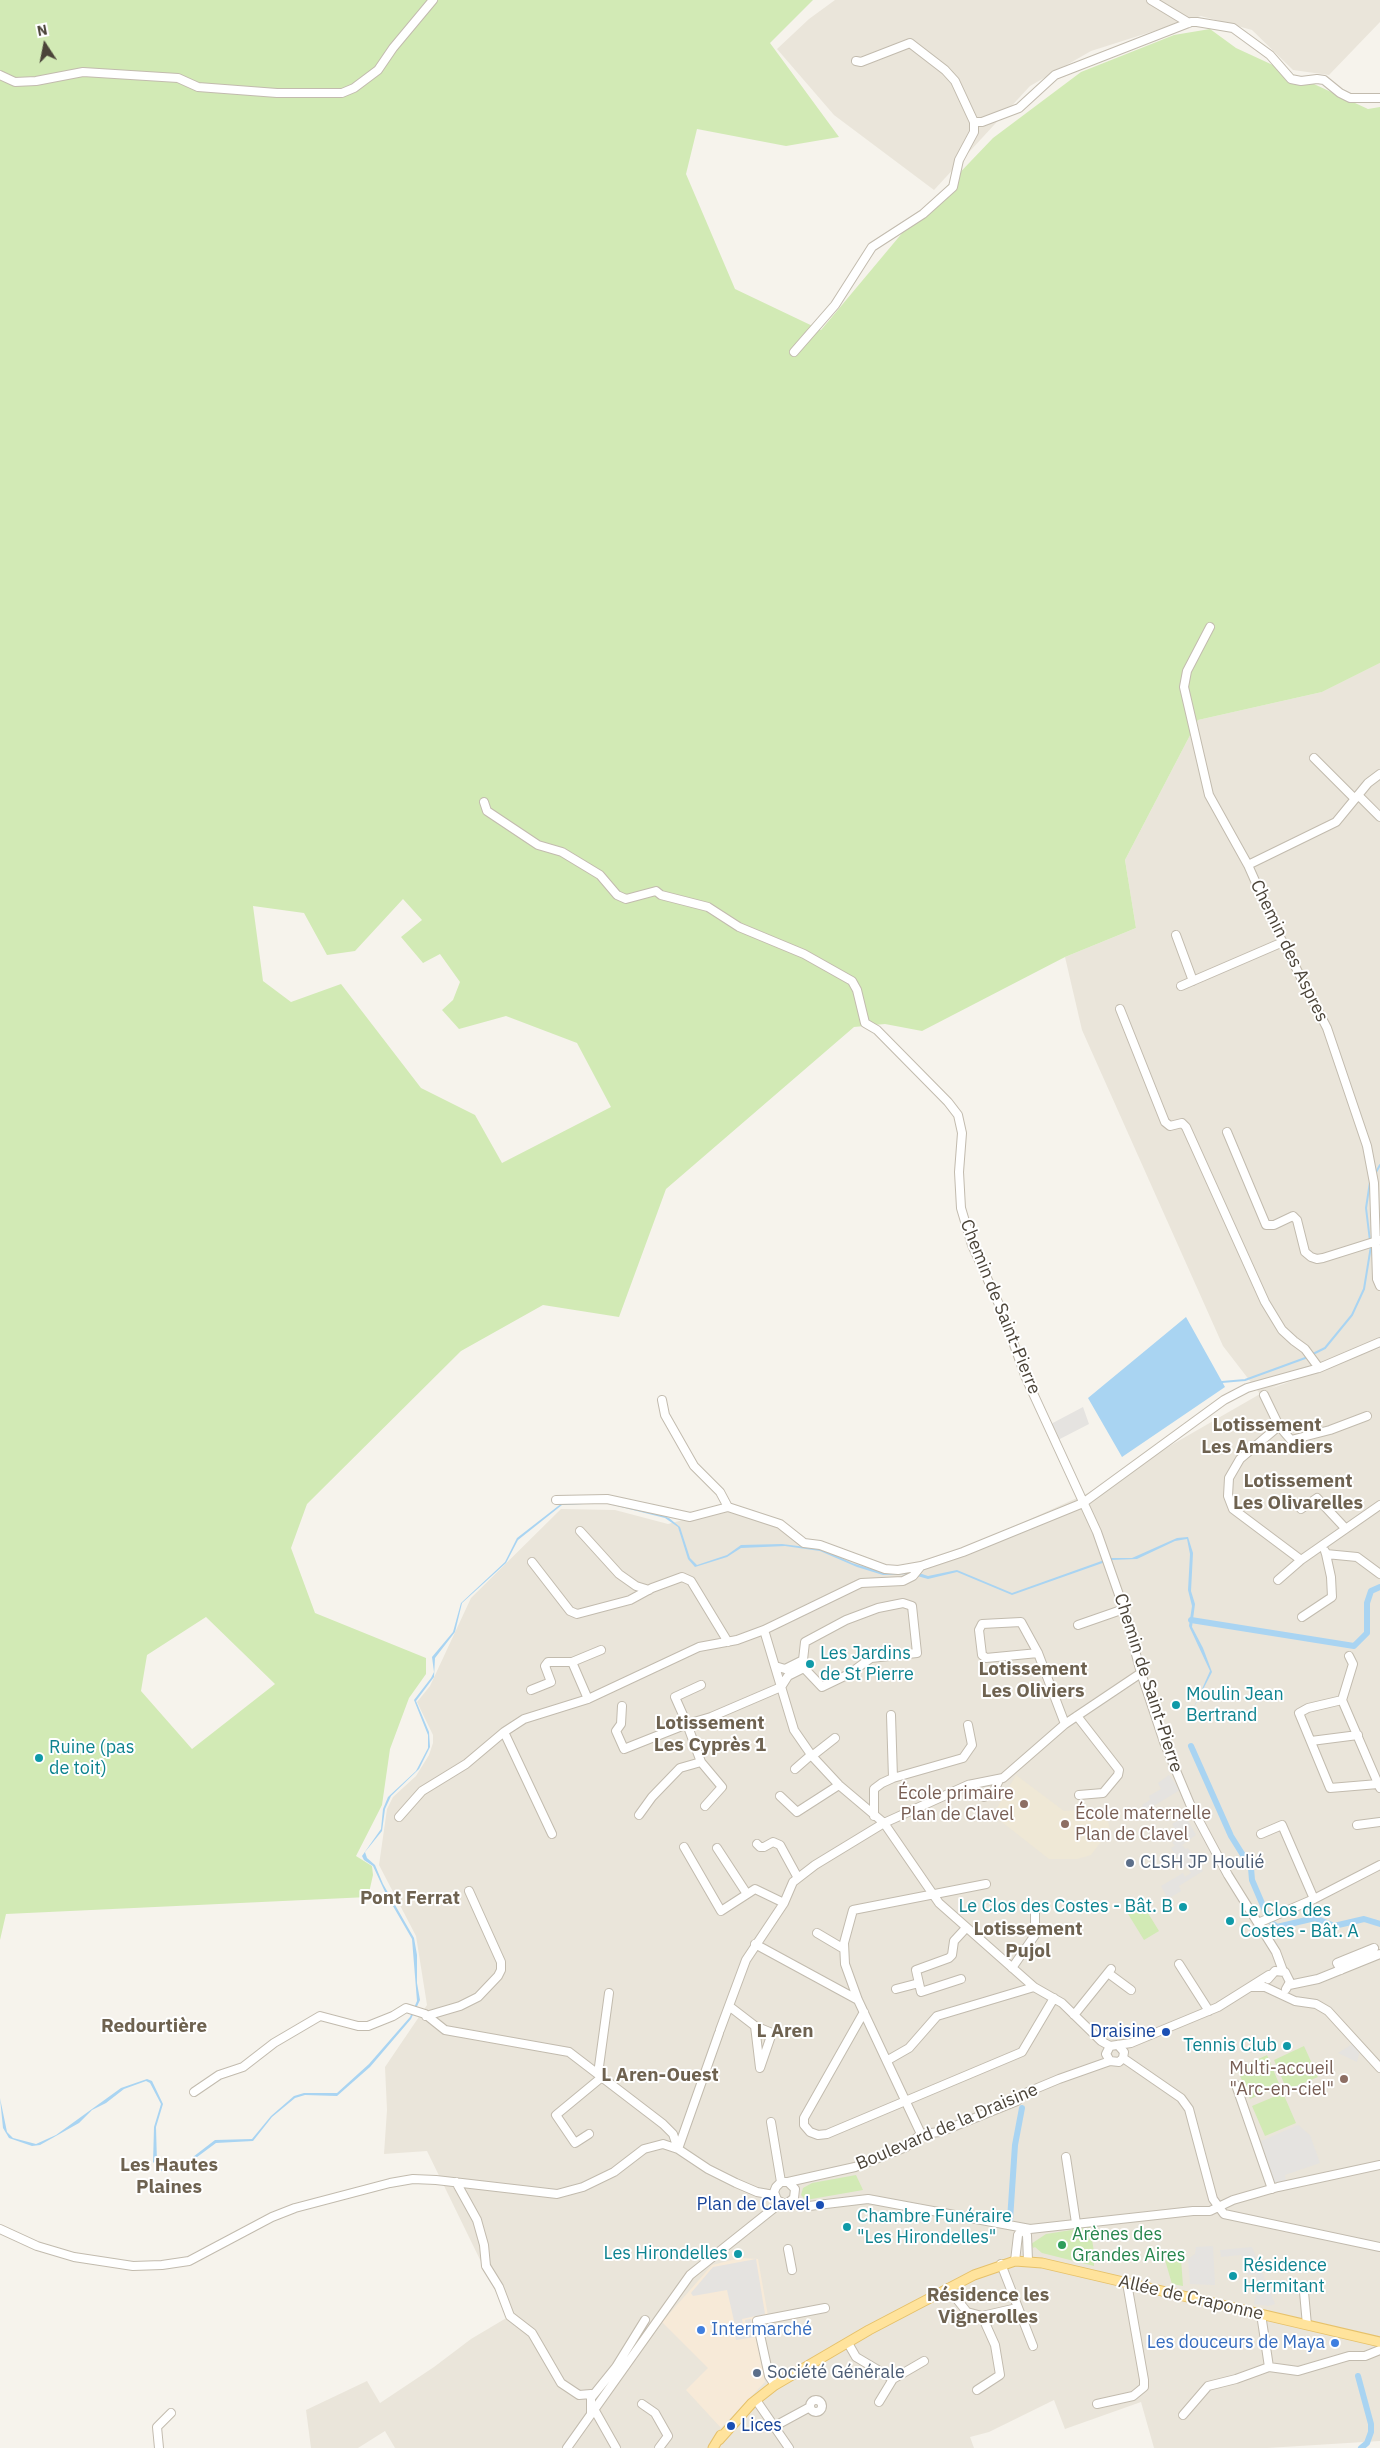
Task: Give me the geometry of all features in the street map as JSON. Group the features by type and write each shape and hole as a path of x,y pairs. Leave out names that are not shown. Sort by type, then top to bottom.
{"main road":[{"name":"Allée de Craponne","path":"774,2384 948,2288 1000,2264 1015,2261 1028,2261 1380,2342"},
{"path":"718,2440 774,2384"},
{"path":"713,2448 735,2414 753,2396 774,2384"}],"street":[{"path":"0,75 15,82 36,82 83,72 128,74 178,78 198,87 277,94 342,93 354,88 378,70 393,48 432,0"},
{"path":"1151,0 1189,23"},
{"path":"974,122 982,122 1019,108 1055,76 1189,23 1220,24 1233,28 1260,46 1292,79 1301,81 1324,80 1340,93 1350,98 1380,98"},
{"path":"794,352 835,305 872,246 923,214 953,187 959,160 974,132 974,122 955,81 945,70 910,43 861,62 856,61"},
{"name":"Chemin des Aspres","path":"1210,627 1188,671 1184,687 1209,795 1248,865 1283,942 1327,1028 1367,1146 1374,1183 1378,1246 1377,1279 1380,1286"},
{"path":"1314,758 1380,817"},
{"path":"1248,865 1336,822 1356,797 1380,774"},
{"name":"Chemin de Saint-Pierre","path":"484,802 487,811 538,845 562,852 600,875 617,895 632,898 656,891 661,895 708,907 739,927 804,954 852,982 857,990 865,1023 877,1030 948,1102 958,1115 962,1133 959,1172 961,1208 972,1245 1002,1311 1026,1378 1107,1560 1124,1608 1141,1672 1164,1742 1190,1804 1228,1875 1276,1952 1277,1959 1289,1983"},
{"path":"1176,935 1193,981"},
{"path":"1181,986 1283,942"},
{"path":"1120,1009 1164,1122 1170,1126 1182,1123 1186,1127 1261,1295 1282,1330 1305,1349 1318,1368"},
{"path":"1227,1132 1266,1225 1274,1225 1292,1216 1297,1220 1305,1252 1318,1260 1366,1244 1378,1246"},
{"path":"399,1816 422,1792 466,1764 504,1732 524,1719 588,1699 699,1647 728,1642 764,1630 861,1583 903,1581 918,1571 1083,1503 1224,1400 1247,1388 1318,1368 1380,1342"},
{"path":"1264,1396 1279,1426 1291,1440 1330,1430 1367,1416"},
{"path":"662,1400 665,1416 694,1466 720,1492 728,1507"},
{"path":"1279,1426 1240,1459 1229,1478 1228,1496 1233,1509 1301,1560"},
{"path":"1301,1509 1316,1498 1345,1528"},
{"path":"556,1500 607,1499 690,1517 728,1507 780,1524 804,1543 820,1545 885,1568 918,1571"},
{"path":"1278,1580 1301,1560 1380,1505"},
{"path":"580,1531 618,1574 636,1586 649,1590"},
{"path":"1302,1616 1332,1598 1331,1577 1322,1545"},
{"path":"1326,1554 1357,1557 1380,1574"},
{"path":"532,1562 570,1611 577,1614 630,1600 682,1577 691,1581 728,1642"},
{"path":"622,1706 621,1724 616,1731 624,1749 687,1724 712,1717 781,1687 788,1676 803,1664 805,1642 820,1633 878,1608 903,1603 912,1606 917,1653 871,1658 849,1674 822,1687 803,1664"},
{"path":"1078,1625 1124,1608"},
{"path":"1038,1653 986,1658 982,1654 979,1630 982,1624 1021,1622 1038,1653 1065,1724"},
{"path":"764,1630 794,1730 811,1755 838,1785 884,1823 933,1895 966,1928 1034,1987 1054,1998 1114,2053 1182,2098 1189,2109 1212,2199 1218,2209 1224,2214 1380,2248"},
{"path":"531,1690 551,1682 545,1666 548,1662 572,1662 601,1650"},
{"path":"1342,1700 1308,1708 1299,1714 1330,1788 1379,1786 1342,1700 1353,1664 1349,1656"},
{"path":"572,1662 588,1699"},
{"path":"775,1666 785,1669 803,1664"},
{"path":"968,1785 984,1797 993,1793 999,1780 1065,1724 1141,1672"},
{"path":"701,1685 675,1697 701,1762 722,1787 706,1806"},
{"path":"891,1715 894,1778"},
{"path":"1077,1716 1119,1770 1118,1775 1103,1793 1099,1795 1079,1795"},
{"path":"874,1816 874,1789 882,1782 963,1758 972,1745 968,1725"},
{"path":"504,1732 552,1834"},
{"path":"1310,1741 1358,1735"},
{"path":"795,1769 835,1738"},
{"path":"639,1815 652,1796 680,1768 701,1762"},
{"path":"678,2149 746,1960 784,1903 793,1882 815,1865 884,1823 968,1785 999,1780"},
{"path":"780,1796 797,1812 838,1785"},
{"path":"1357,1825 1380,1822"},
{"path":"1261,1834 1282,1825 1314,1899"},
{"path":"757,1844 760,1847 773,1842 780,1845 798,1878"},
{"path":"684,1847 721,1912 755,1889 784,1903"},
{"path":"717,1848 747,1894"},
{"path":"1258,1923 1314,1899 1380,1865"},
{"path":"921,2134 888,2060 858,2000 845,1964 844,1949 853,1910 986,1884"},
{"path":"426,2016 453,2008 478,1997 498,1976 501,1970 501,1962 469,1891"},
{"path":"1012,1968 1035,1935 1035,1909"},
{"path":"960,1979 921,1992 916,1970 952,1956 954,1941 966,1928"},
{"path":"817,1933 844,1949"},
{"path":"755,1944 858,2000"},
{"path":"1341,1970 1337,1963 1374,1948"},
{"path":"1275,1991 1289,1983 1318,1979 1380,1954"},
{"path":"1275,1991 1268,1983 1277,1959"},
{"path":"1179,1964 1209,2011"},
{"path":"1074,2015 1109,1971 1131,1990"},
{"path":"1270,1974 1283,1971"},
{"name":"Boulevard de la Draisine","path":"785,2182 799,2181 853,2168 906,2146 921,2134 940,2132 1017,2101 1023,2094 1094,2066 1131,2043 1209,2011 1270,1974"},
{"path":"896,1989 919,1983"},
{"path":"1289,1983 1290,1992 1295,1997 1307,2002"},
{"path":"888,2060 909,2048 937,2016 1034,1987"},
{"path":"1250,1987 1275,1991 1295,2001 1316,2004 1328,2011 1380,2068"},
{"path":"589,2134 575,2143 556,2115 600,2076 609,1993"},
{"path":"864,2012 804,2118 804,2125 810,2132 818,2135 827,2134 1022,2052 1054,1998"},
{"path":"730,2006 756,2026 772,2033 760,2068 756,2026"},
{"path":"194,2092 219,2075 243,2067 274,2043 320,2016 358,2026 368,2026 387,2019 402,2010 414,2010 445,2030 569,2052 664,2124 673,2134 678,2149"},
{"path":"1236,2085 1272,2189"},
{"path":"771,2122 785,2182 795,2192 801,2206"},
{"path":"0,2229 37,2246 74,2257 133,2266 162,2265 189,2261 272,2217 295,2208 390,2182 413,2179 456,2182 557,2194 583,2187 614,2172 644,2149 653,2145 663,2144 678,2149 708,2169 762,2193 775,2194 786,2203 801,2206 868,2198 1022,2229 1193,2211 1210,2211 1218,2209 1233,2200 1272,2189 1380,2165"},
{"path":"1066,2157 1076,2224"},
{"path":"567,2448 690,2275 774,2208 786,2203 795,2192 799,2181"},
{"path":"456,2182 477,2220 484,2246 486,2266 499,2287 510,2316 532,2333 561,2382 580,2395 588,2393 591,2398 592,2412 616,2448"},
{"path":"774,2208 775,2194 785,2182"},
{"path":"1015,2261 1018,2235 1022,2229"},
{"path":"1022,2229 1027,2235 1028,2261"},
{"path":"788,2249 792,2270"},
{"path":"1000,2264 1033,2346"},
{"path":"1097,2404 1133,2396 1144,2387 1127,2283"},
{"path":"948,2288 967,2312 982,2316 1018,2308"},
{"path":"1304,2292 1307,2325"},
{"path":"774,2384 769,2376 757,2321 825,2308"},
{"path":"1261,2314 1269,2367"},
{"path":"977,2390 1000,2375 995,2345 982,2316"},
{"path":"591,2398 616,2367 645,2320"},
{"path":"848,2343 856,2357 894,2379"},
{"path":"1183,2415 1185,2410 1208,2386 1236,2379 1269,2367 1298,2371 1349,2356 1365,2356 1380,2350"},
{"path":"879,2402 894,2379 924,2361"},
{"path":"756,2400 789,2448"},
{"path":"642,2404 655,2413 668,2436 659,2448"},
{"path":"775,2426 810,2408"},
{"path":"159,2448 158,2427 171,2413"}],"shaded area":[{"path":"835,0 1380,0 1380,22 1329,75 1293,70 1252,30 1201,16 1091,51 1030,86 934,190 834,115 777,49 809,19"},
{"path":"1380,663 1380,1338 1270,1389 1380,1348 1380,2441 1267,2448 1154,2448 1141,2402 1065,2429 1054,2400 989,2432 970,2437 974,2448 395,2448 385,2431 358,2448 311,2448 306,2410 367,2381 380,2403 434,2367 471,2339 508,2317 427,2151 384,2154 387,2110 385,2067 427,2005 416,1936 379,1865 387,1809 393,1797 416,1776 429,1755 433,1743 433,1735 417,1702 430,1686 471,1598 561,1509 615,1510 668,1524 731,1507 780,1519 796,1536 835,1552 892,1570 966,1548 1088,1493 1260,1394 1223,1346 1082,1030 1065,957 1136,928 1125,860 1198,720 1322,692"},
{"path":"1083,1407 1089,1424 1056,1441 1049,1425"},
{"path":"1016,1775 1064,1811 1093,1809 1107,1817 1110,1830 1091,1855 1077,1859 1049,1859 993,1815"},
{"path":"1169,1775 1180,1790 1142,1813 1139,1809 1150,1800 1149,1796 1161,1789 1158,1783"},
{"path":"1185,1816 1196,1835 1182,1845 1185,1849 1188,1848 1203,1871 1179,1886 1181,1891 1168,1899 1161,1886 1183,1873 1185,1877 1191,1873 1187,1866 1184,1868 1171,1848 1175,1846 1172,1842 1179,1838 1181,1842 1186,1839 1182,1839 1172,1824"},
{"path":"1357,2041 1361,2046 1357,2062 1338,2053"},
{"path":"1298,2125 1310,2135 1320,2163 1285,2175 1286,2181 1274,2183 1261,2141"},
{"path":"1213,2246 1215,2285 1190,2284 1188,2259 1195,2254 1196,2247"},
{"path":"1252,2247 1275,2304 1268,2306 1254,2304 1256,2295 1262,2295 1255,2274 1248,2276 1241,2255 1221,2257 1220,2250"},
{"path":"740,2258 758,2259 768,2316 753,2320 765,2382 721,2428 686,2390 708,2368 662,2322 712,2265"},
{"path":"756,2259 765,2314 742,2319 744,2332 737,2334 727,2290 693,2296 691,2293 713,2267"},
{"path":"751,2319 755,2337 736,2340 735,2335 747,2333 745,2320"}],"green space":[{"path":"0,0 813,0 770,43 839,137 786,146 697,129 686,174 735,289 821,330 903,232 993,138 1081,72 1174,35 1210,29 1236,48 1368,109 1380,107 1380,663 1322,692 1198,720 1125,860 1136,928 1065,957 922,1031 885,1024 854,1027 666,1189 619,1317 543,1305 461,1351 307,1504 291,1548 315,1613 426,1658 426,1674 409,1698 390,1749 382,1805 356,1856 372,1866 373,1875 368,1897 6,1914 0,1940","holes":["403,899 422,920 401,937 423,963 440,954 460,982 453,1000 442,1010 459,1029 506,1016 577,1043 611,1107 502,1163 475,1115 421,1088 341,984 291,1002 263,981 253,906 304,913 327,955 355,951","206,1617 275,1684 192,1749 141,1691 147,1655"]},
{"path":"1140,1900 1159,1931 1144,1940 1125,1909"},
{"path":"1304,2046 1318,2077 1287,2090 1274,2060"},
{"path":"1267,2055 1280,2086 1250,2099 1237,2069"},
{"path":"1283,2093 1296,2123 1265,2136 1252,2106"},
{"path":"856,2175 863,2190 806,2200 801,2195 803,2188 812,2183"},
{"name":"Arènes des Grandes Aires","path":"1090,2227 1094,2266 1042,2253 1035,2247 1033,2248 1031,2244 1046,2234"},
{"path":"1181,2259 1183,2286 1172,2284 1165,2260"}],"water":[{"path":"1186,1317 1225,1387 1122,1457 1088,1398"},
{"path":"583,1500 610,1502 657,1513 669,1518 680,1527 690,1558 697,1565 727,1555 741,1545 782,1544 822,1549 852,1563 882,1572 913,1571 928,1576 957,1570 1012,1593 1110,1558 1132,1558 1177,1538 1188,1537 1193,1553 1191,1591 1195,1604 1192,1627 1203,1648 1212,1672 1194,1707 1210,1671 1189,1626 1192,1606 1188,1590 1190,1554 1187,1539 1175,1541 1137,1559 1111,1560 1012,1595 957,1572 928,1579 910,1574 883,1575 857,1567 820,1551 785,1546 741,1548 727,1557 695,1567 688,1559 678,1527 665,1518 605,1503 562,1505 518,1540 506,1563 462,1603 455,1632 435,1658 434,1677 416,1701 429,1732 430,1747 419,1769 391,1796 385,1809 382,1831 365,1852 367,1858 375,1865 383,1884 414,1938 420,2000 411,2019 370,2067 337,2096 305,2095 295,2098 272,2117 253,2141 216,2143 189,2163 171,2170 160,2171 156,2167 155,2161 153,2163 154,2127 161,2104 150,2083 146,2081 124,2089 106,2103 92,2110 79,2123 40,2145 32,2146 9,2138 3,2128 0,2098 7,2132 13,2138 36,2144 56,2135 121,2088 147,2079 152,2081 163,2104 156,2127 157,2163 160,2169 171,2168 189,2160 215,2140 252,2139 271,2116 294,2096 304,2093 337,2093 369,2064 410,2017 417,2001 412,1939 386,1894 373,1866 364,1860 362,1856 381,1829 383,1809 388,1797 416,1771 428,1748 428,1735 414,1700 434,1672 432,1657 453,1632 461,1603 505,1562 517,1538 562,1503"}],"waterway":[{"path":"1375,1174 1380,1165"},
{"path":"1370,1182 1366,1208 1370,1241"},
{"path":"1311,1355 1325,1348 1352,1315 1364,1289 1371,1246"},
{"path":"1222,1382 1245,1380 1308,1357"},
{"path":"1191,1620 1354,1646 1367,1633 1367,1603 1371,1591 1380,1587"},
{"path":"1191,1746 1231,1836 1251,1868 1252,1880 1267,1915"},
{"path":"1271,1922 1277,1927 1315,1918 1334,1926 1364,1919 1380,1924"},
{"path":"1010,2220 1015,2145 1022,2108"},
{"path":"1358,2376 1371,2424 1371,2432 1367,2443 1361,2448"}],"place":[{"name":"Les Jardins de St Pierre","path":"810,1664"},
{"name":"Moulin Jean Bertrand","path":"1176,1705"},
{"name":"Ruine (pas de toit)","path":"39,1758"},
{"name":"École primaire Plan de Clavel","path":"1024,1804"},
{"name":"École maternelle Plan de Clavel","path":"1065,1824"},
{"name":"CLSH JP Houlié","path":"1130,1863"},
{"name":"Le Clos des Costes - Bât. B","path":"1183,1907"},
{"name":"Le Clos des Costes - Bât. A","path":"1230,1921"},
{"name":"Draisine","path":"1166,2032"},
{"name":"Tennis Club","path":"1287,2046"},
{"name":"Multi-accueil \"Arc-en-ciel\"","path":"1344,2079"},
{"name":"Plan de Clavel","path":"820,2205"},
{"name":"Chambre Funéraire \"Les Hirondelles\"","path":"847,2227"},
{"name":"Arènes des Grandes Aires","path":"1062,2245"},
{"name":"Les Hirondelles","path":"738,2254"},
{"name":"Résidence Hermitant","path":"1233,2276"},
{"name":"Intermarché","path":"701,2330"},
{"name":"Les douceurs de Maya","path":"1335,2343"},
{"name":"Société Générale","path":"757,2373"},
{"name":"Lices","path":"731,2426"}],"district":[{"name":"Lotissement Les Amandiers","path":"1267,1437"},
{"name":"Lotissement Les Olivarelles","path":"1298,1493"},
{"name":"Lotissement Les Oliviers","path":"1033,1681"},
{"name":"Lotissement Les Cyprès 1","path":"710,1735"},
{"name":"Pont Ferrat","path":"410,1899"},
{"name":"Lotissement Pujol","path":"1028,1941"},
{"name":"Redourtière","path":"154,2027"},
{"name":"L Aren","path":"785,2032"},
{"name":"L Aren-Ouest","path":"660,2076"},
{"name":"Les Hautes Plaines","path":"169,2177"},
{"name":"Résidence les Vignerolles","path":"988,2307"}]}
